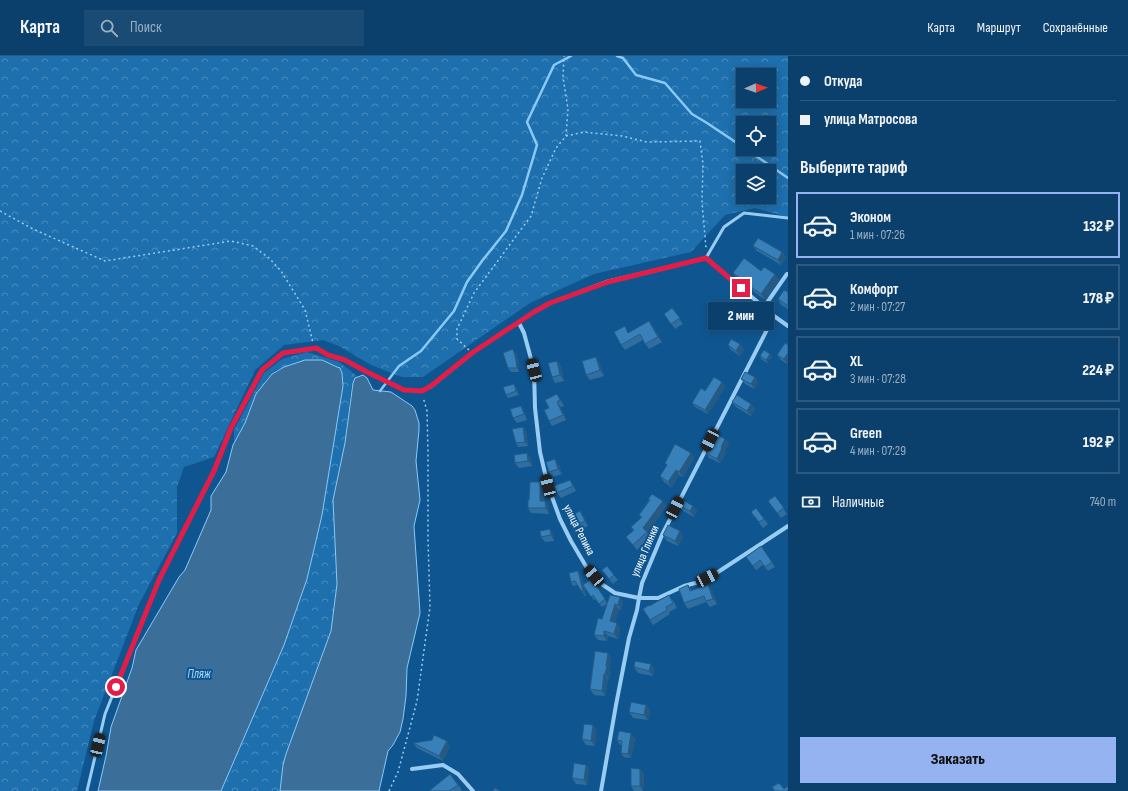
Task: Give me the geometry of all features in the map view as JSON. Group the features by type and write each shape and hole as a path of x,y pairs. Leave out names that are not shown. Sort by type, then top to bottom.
{"street":[{"path":"706,258 774,316 788,326"},
{"path":"764,307 788,274"},
{"name":"улица Глинки","path":"601,791 616,705 642,584 662,535 774,316"},
{"name":"улица Репина","path":"519,323 524,333 534,370 535,408 540,452 548,486 560,519 571,542 583,562 600,583 615,593 638,598 658,598 715,574 788,526"},
{"path":"412,769 443,765 458,774 473,791"}],"lane":[{"path":"87,791 105,714 159,580 214,471 231,428 262,370 283,353 316,348 328,355 345,360 404,390 422,391 431,386 472,353 550,303 608,282 706,258 724,227 744,213 788,218"}],"path":[{"path":"472,353 457,339 457,329 474,293 530,216 542,178 556,148 566,136 568,109 563,77 564,56"},
{"path":"566,136 584,132 622,136 647,142 700,141 703,164 702,202 706,258"},
{"path":"0,210 33,229 105,261 232,241 253,246 269,258 281,271 293,290 305,310 312,342 316,348"},
{"path":"389,791 398,772 417,701 430,607 427,411 422,391"}],"green space":[{"path":"0,56 788,56 788,217 755,208 725,215 691,252 594,274 530,303 423,377 402,377 371,365 339,346 323,340 284,345 255,370 214,457 184,467 177,487 177,533 139,604 94,721 77,791 0,791"},
{"path":"307,352 339,362 357,376 351,389 345,443 337,584 331,631 286,754 283,765 280,791 221,791 284,645 307,579 322,515 343,386 343,375 305,360 276,370 270,375 256,394 245,423 234,442 234,430 264,373 282,359"}],"water":[{"name":"Пляж","path":"305,360 322,360 340,368 342,373 343,386 322,515 307,579 284,645 221,791 98,791 111,727 132,668 136,650 179,577 185,570 211,510 211,496 226,472 233,445 245,423 256,394 272,374 284,367"},
{"path":"363,375 367,378 373,390 391,392 412,406 415,410 419,423 416,461 420,500 414,526 420,613 407,668 403,719 400,732 388,751 379,791 280,791 283,765 286,754 331,631 337,584 333,500 345,443 353,383 355,378"}],"building":[{"path":"758,238 782,252 778,260 753,246"},
{"path":"744,258 761,271 764,267 775,274 761,294 733,273"},
{"path":"784,290 788,292 788,306 778,299"},
{"path":"672,308 680,318 671,324 664,314"},
{"path":"743,309 756,317 750,326 737,317"},
{"path":"649,321 658,337 645,344 640,334 621,345 614,332 625,326 628,333"},
{"path":"731,339 740,344 736,351 728,345"},
{"path":"785,343 788,345 788,353 784,359 777,355"},
{"path":"513,349 517,368 508,368 503,353"},
{"path":"764,350 770,354 766,360 760,356"},
{"path":"596,357 600,370 586,375 582,361"},
{"path":"557,361 560,375 552,377 548,363"},
{"path":"745,372 755,377 751,384 741,379"},
{"path":"714,377 722,382 705,410 692,403 701,388 705,391"},
{"path":"514,384 516,391 506,395 503,387"},
{"path":"557,394 560,400 557,402 563,415 549,421 544,410 549,408 545,400"},
{"path":"737,395 751,404 747,411 732,402"},
{"path":"521,406 524,414 513,418 510,409"},
{"path":"523,427 525,442 516,443 512,429"},
{"path":"716,434 725,439 717,459 706,453"},
{"path":"675,444 691,453 679,472 676,470 668,482 660,476 667,465 665,463"},
{"path":"527,453 528,461 515,463 514,455"},
{"path":"555,459 558,469 549,472 546,462"},
{"path":"570,480 573,486 557,493 554,486"},
{"path":"530,482 540,482 540,501 545,501 546,508 528,508"},
{"path":"652,494 663,501 643,528 647,532 633,545 626,537 634,530 631,527 642,517 639,515 650,500 648,499"},
{"path":"775,496 784,508 777,513 768,501"},
{"path":"683,500 693,506 690,511 680,506"},
{"path":"756,508 764,519 759,522 751,512"},
{"path":"580,511 585,521 572,528 567,518"},
{"path":"668,525 680,531 675,541 663,535"},
{"path":"550,529 551,535 541,537 540,531"},
{"path":"761,546 772,562 765,567 760,560 753,566 746,557"},
{"path":"607,566 614,575 609,579 602,570"},
{"path":"578,571 582,592 575,581 571,582 569,573"},
{"path":"590,580 594,586 596,585 605,599 599,604 593,595 591,597 583,585"},
{"path":"688,585 690,591 708,585 713,599 706,601 704,596 684,603 679,589"},
{"path":"610,595 620,597 618,605 615,604 610,621 617,623 614,634 604,631 604,636 594,635 598,618 602,619"},
{"path":"669,595 673,603 666,607 667,610 650,620 643,609"},
{"path":"595,651 608,653 602,691 590,689"},
{"path":"635,661 651,664 649,671 634,667"},
{"path":"631,702 646,705 644,715 629,712"},
{"path":"584,724 593,725 591,741 582,739"},
{"path":"619,731 631,733 628,754 621,753 622,741 617,740"},
{"path":"434,735 447,741 439,756 413,743 432,740"},
{"path":"574,763 586,765 584,780 572,778"},
{"path":"631,768 640,769 640,786 631,786"},
{"path":"450,774 458,785 449,791 429,791"},
{"path":"779,783 784,789 788,786 788,791 775,791 772,787"},
{"path":"495,788 500,791 493,791"}],"waterway":[{"path":"380,391 399,366 421,351 454,311 467,282 506,231 522,195 537,145 527,122 554,65 571,56"},
{"path":"617,56 623,58 636,75 665,83 692,114 736,142"},
{"path":"756,156 788,178"}],"route":[{"path":"116,687 159,580 214,471 231,428 262,370 283,353 316,348 328,355 345,360 404,390 422,391 431,386 472,353 534,312 550,303 608,282 706,258 741,288"}]}
